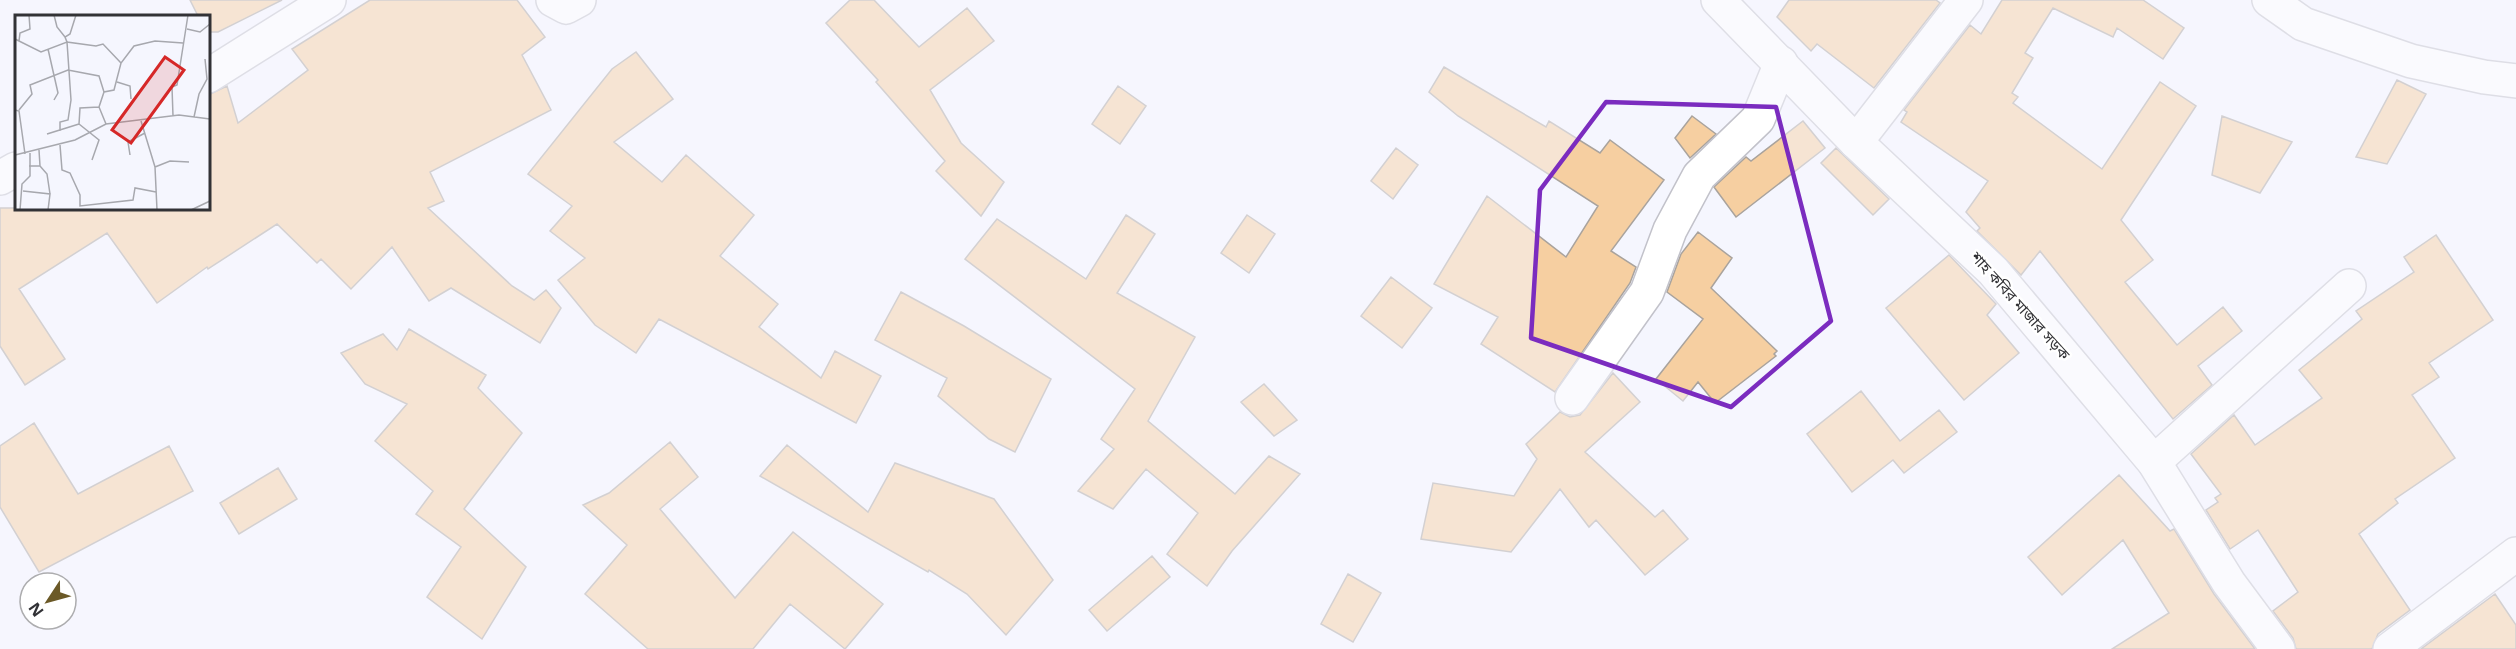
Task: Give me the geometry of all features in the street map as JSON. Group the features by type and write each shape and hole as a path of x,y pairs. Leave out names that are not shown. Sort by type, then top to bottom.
{"street":[{"path":"210,75 329,0"},
{"path":"553,0 566,7 579,0"},
{"name":"শাহ কবির মাজার সড়ক","path":"1718,0 1856,141 1993,272 2154,462 2229,583 2278,649"},
{"path":"1856,141 1966,0"},
{"path":"2269,0 2303,24 2411,61 2484,77 2516,81"},
{"path":"1572,398 1647,292 1670,230 1699,176 1758,119 1781,63"},
{"path":"0,178 15,170"},
{"path":"2154,462 2349,286"},
{"path":"2390,649 2516,554"}],"highlighted area":[{"path":"1606,102 1776,107 1831,321 1731,407 1531,338 1540,190"}],"building":[{"path":"190,0 282,0 218,32 210,32 210,15 198,15"},
{"path":"370,0 517,0 545,37 522,55 551,110 430,172 444,201 428,208 512,286 534,300 546,290 561,308 540,343 451,288 429,301 392,247 351,289 321,259 317,263 277,224 208,269 207,267 157,303 107,233 19,289 65,359 25,385 0,346 0,208 15,208 15,210 210,210 210,94 227,86 238,123 308,70 292,49"},
{"path":"850,0 874,0 919,47 967,8 994,41 930,90 961,143 1004,182 981,216 936,171 945,161 876,82 878,80 826,23"},
{"path":"1789,0 1936,0 1940,3 1874,88 1817,44 1811,51 1777,17"},
{"path":"2002,0 2143,0 2184,28 2163,59 2117,28 2113,37 2053,8 2025,53 2033,58 2012,93 2018,97 2013,103 2102,169 2160,82 2196,106 2121,220 2153,260 2125,282 2177,345 2223,307 2242,331 2198,366 2212,385 2173,419 2040,251 2021,275 1977,231 1980,228 1966,212 1988,181 1901,122 1907,112 1904,110 1970,25 1981,34"},
{"path":"636,52 673,99 614,142 662,182 686,155 754,215 720,256 778,304 759,327 821,378 835,351 881,376 856,423 659,319 636,353 595,325 558,280 585,258 550,231 572,206 528,174 612,69"},
{"path":"1444,67 1546,127 1549,121 1600,153 1610,140 1664,180 1611,251 1636,267 1630,283 1555,392 1481,344 1498,317 1434,284 1487,196 1566,257 1598,206 1458,116 1429,92"},
{"path":"2397,80 2426,94 2387,164 2356,157"},
{"path":"1118,86 1146,106 1120,144 1092,124"},
{"path":"1692,116 1716,134 1690,158 1675,138"},
{"path":"2222,116 2292,142 2260,193 2212,175"},
{"path":"1803,121 1825,148 1736,217 1714,187 1746,157 1751,161"},
{"path":"1396,148 1418,165 1393,199 1371,181"},
{"path":"1836,148 1889,199 1873,215 1821,163"},
{"path":"1126,215 1155,234 1117,293 1195,337 1148,421 1235,494 1269,456 1300,474 1232,551 1207,586 1167,554 1198,513 1146,469 1113,509 1078,491 1114,449 1101,439 1135,389 965,259 997,219 1086,279"},
{"path":"1247,215 1275,234 1249,273 1221,253"},
{"path":"1698,232 1732,258 1711,288 1777,351 1774,354 1776,356 1715,403 1698,382 1683,401 1656,379 1703,319 1667,292 1681,254"},
{"path":"2436,235 2493,320 2429,363 2439,377 2412,395 2455,458 2395,499 2398,503 2359,534 2410,610 2378,634 2372,649 2296,649 2293,638 2273,611 2298,592 2258,530 2230,549 2206,510 2218,502 2215,498 2221,494 2191,454 2234,415 2255,445 2322,398 2299,370 2362,319 2356,311 2414,272 2404,257"},
{"path":"1949,255 1996,304 1987,315 2019,353 1964,400 1886,308"},
{"path":"1391,277 1432,308 1402,348 1361,316"},
{"path":"901,292 964,326 1051,379 1015,452 989,439 938,396 947,378 875,340"},
{"path":"409,329 486,375 478,388 522,433 464,509 526,567 482,639 427,597 461,547 416,514 433,491 375,441 407,404 365,384 341,353 383,334 397,350"},
{"path":"1613,373 1640,402 1585,452 1655,517 1663,510 1688,539 1645,575 1596,520 1589,527 1560,489 1511,552 1421,539 1433,483 1514,496 1537,459 1526,444 1560,412 1570,417 1580,415"},
{"path":"1264,384 1297,420 1274,436 1241,402"},
{"path":"1861,391 1900,441 1939,410 1957,432 1904,473 1893,460 1852,492 1807,434"},
{"path":"34,423 78,494 169,446 193,491 38,571 0,507 0,446"},
{"path":"670,442 698,477 660,509 735,598 793,532 883,604 845,649 790,604 753,649 648,649 585,594 627,545 583,505 609,493"},
{"path":"787,445 868,512 895,463 994,499 1053,580 1006,635 967,594 929,570 928,572 760,476"},
{"path":"278,468 297,499 239,534 220,503"},
{"path":"2119,475 2170,531 2174,529 2214,594 2255,649 2112,649 2169,613 2123,540 2062,595 2028,557"},
{"path":"1152,556 1170,577 1107,631 1089,610"},
{"path":"1348,574 1381,593 1353,642 1321,624"},
{"path":"2495,594 2516,625 2516,649 2421,649"}]}
